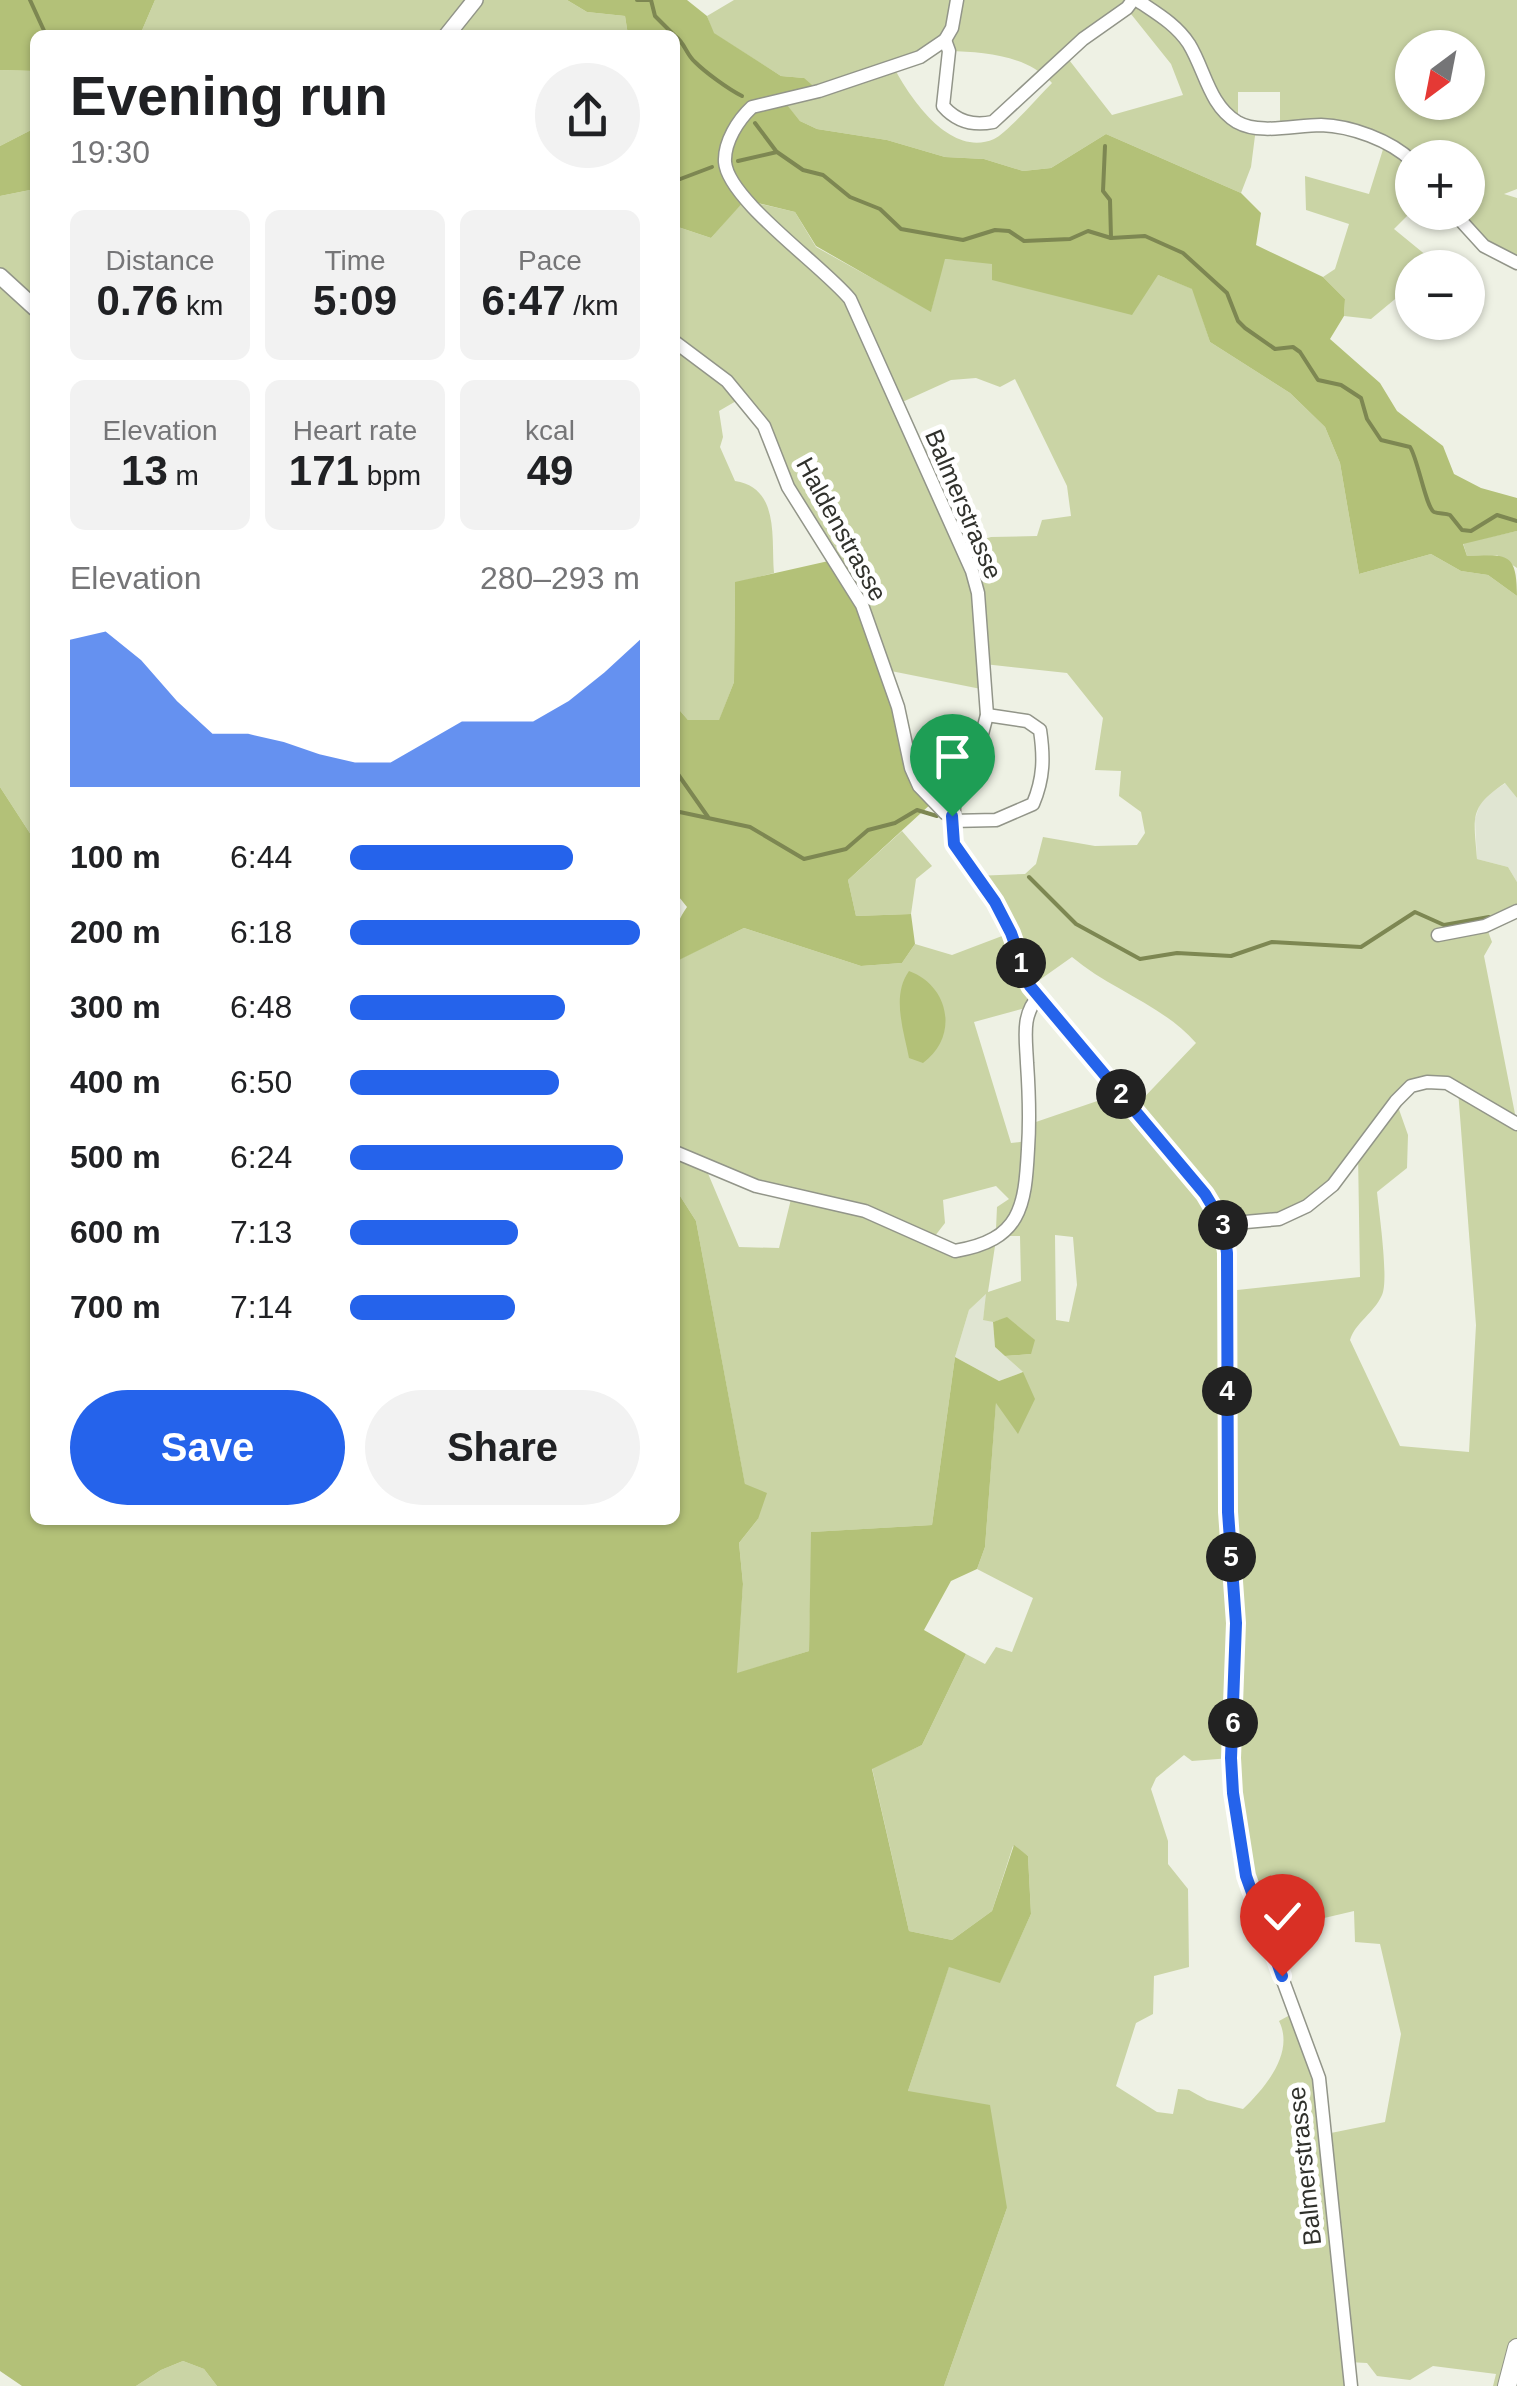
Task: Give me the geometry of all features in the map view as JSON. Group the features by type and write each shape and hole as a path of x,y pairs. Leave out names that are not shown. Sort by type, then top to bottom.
{"main road":[{"path":"1506,2386 1517,2348"}],"street":[{"path":"450,30 475,0"},
{"path":"957,0 952,28 945,40 949,51 943,106 952,116 977,125 993,122 1083,39 1135,0 1181,34 1190,45 1214,99 1238,122 1256,128 1325,125 1361,133 1395,149"},
{"name":"Balmerstrasse","path":"945,40 920,57 820,91 752,107 726,146 725,165 744,200 833,278 850,300 972,570 978,593 987,715 978,753 957,793 952,818 954,844 995,902 1011,933 1026,978 1205,1194 1223,1224 1227,1253 1228,1512 1236,1623 1233,1793 1251,1894 1319,2078 1351,2386"},
{"path":"1469,230 1484,246 1517,263"},
{"path":"1484,246 1488,242 1517,252"},
{"path":"0,276 30,303"},
{"name":"Haldenstrasse","path":"680,346 735,389 764,426 788,487 862,605 898,707 918,786 952,818"},
{"path":"952,818 996,820 1033,804 1039,789 1044,760 1040,730 1027,721 987,715"},
{"path":"1438,935 1485,926 1517,911"},
{"path":"680,1154 756,1186 865,1210 955,1251 994,1238 1012,1223 1025,1196 1030,1124 1025,1024 1029,1007 1039,996"},
{"path":"1223,1224 1264,1222 1308,1206 1333,1185 1411,1086 1446,1083 1517,1124"}],"shaded area":[{"path":"1506,783 1517,798 1517,882 1508,867 1477,859 1475,819 1482,798"},
{"path":"987,1293 983,1319 993,1322 995,1347 1023,1372 999,1381 955,1357 969,1310"}],"green space":[{"path":"0,0 155,0 142,30 30,30 30,71 0,70"},
{"path":"155,0 567,0 587,12 625,16 627,30 453,28 142,30"},
{"path":"567,0 687,0 707,16 714,33 781,76 804,78 819,91 783,100 800,121 817,129 887,140 945,157 984,159 1023,171 1051,168 1106,134 1241,193 1261,213 1256,245 1323,277 1345,299 1344,316 1330,339 1380,383 1397,411 1443,446 1454,474 1481,488 1517,498 1517,531 1463,544 1467,556 1500,556 1512,563 1517,596 1488,575 1461,571 1431,554 1359,574 1340,463 1325,427 1290,393 1210,342 1192,289 1158,275 1132,315 992,280 992,264 945,259 931,312 816,246 795,212 745,200 711,238 680,228 680,30 627,30 625,16 587,12"},
{"path":"734,0 1517,0 1517,189 1504,194 1517,198 1517,263 1484,246 1469,230 1485,230 1485,140 1395,140 1394,229 1420,250 1395,250 1395,299 1371,319 1344,316 1345,299 1323,277 1335,269 1349,224 1306,210 1305,176 1369,194 1385,143 1361,133 1280,127 1280,92 1238,92 1238,122 1256,128 1251,167 1241,193 1106,134 1051,168 1023,171 984,159 945,157 887,140 817,129 800,121 782,100 804,78 781,76 713,33 707,16","holes":["1127,9 1171,64 1183,95 1112,115 1066,56","946,41 949,51 1018,61 1052,83 994,139 978,143 962,140 933,122 893,66"]},
{"path":"0,70 30,71 30,131 0,146"},
{"path":"30,131 30,190 0,196 0,146"},
{"path":"30,190 30,833 0,787 0,196"},
{"path":"744,200 795,212 816,247 931,311 944,259 1158,275 1193,289 1210,342 1290,393 1325,427 1340,463 1359,574 1431,554 1461,571 1488,575 1517,596 1517,798 1505,783 1479,807 1475,823 1477,859 1508,867 1517,882 1517,911 1486,926 1492,942 1484,956 1517,1124 1517,2386 1493,2386 1496,2374 1433,2366 1410,2380 1377,2376 1367,2363 1348,2362 1351,2386 944,2386 1007,2208 908,2091 949,1966 1000,1982 1031,1914 1028,1856 1013,1846 992,1911 952,1940 909,1931 872,1768 922,1745 966,1654 985,1664 996,1647 1012,1652 1033,1598 977,1569 985,1547 996,1401 1023,1372 1005,1356 1031,1354 1007,1318 983,1320 986,1294 969,1310 955,1357 932,1525 812,1532 809,1651 736,1674 743,1584 739,1543 758,1519 745,1485 696,1221 680,1196 680,959 744,928 861,966 902,963 915,944 952,955 1010,933 975,876 1025,874 1036,864 1043,837 1095,846 1137,845 1145,833 1141,812 1119,796 1121,771 1095,770 1103,718 1067,673 984,664 986,690 886,670 743,397 719,411 723,437 720,447 735,481 760,493 766,504 774,573 735,583 734,682 719,721 688,720 680,711 680,228 711,238","holes":["976,378 1000,387 1015,379 1067,486 1071,516 1042,520 1037,536 991,537 961,546 898,404 951,380","1072,957 1168,1018 1196,1043 1134,1108 1117,1089 1109,1097 1030,1124 1028,1141 1011,1143 974,1022 1029,1007 1039,996 1031,986","1427,1082 1458,1090 1476,1325 1469,1452 1400,1446 1350,1340 1384,1287 1377,1192 1407,1168 1408,1135 1396,1101","1358,1153 1360,1277 1228,1291 1223,1224 1279,1219 1333,1185","704,1164 792,1195 779,1248 739,1247","996,1186 1009,1199 997,1207 996,1229 1000,1236 1020,1236 1021,1281 988,1292 995,1246 986,1241 955,1251 931,1241 945,1223 943,1200","1055,1235 1073,1237 1077,1285 1069,1322 1056,1320","1184,1755 1192,1761 1231,1758 1251,1894 1265,1932 1354,1911 1355,1942 1380,1944 1401,2034 1385,2122 1326,2134 1311,2053 1290,2015 1279,2021 1283,2045 1275,2069 1243,2109 1178,2089 1173,2114 1157,2112 1116,2086 1136,2023 1153,2014 1154,1976 1189,1967 1188,1889 1168,1864 1168,1841 1151,1789 1156,1778"]},
{"path":"1517,531 1517,568 1497,555 1467,556 1463,543"},
{"path":"833,560 862,605 911,768 933,802 848,880 856,916 911,914 915,944 902,963 861,966 744,928 680,960 680,919 687,907 680,898 680,711 688,720 719,720 734,682 735,582"},
{"path":"0,787 30,833 30,1525 680,1525 680,1196 696,1221 745,1484 767,1493 758,1519 739,1543 743,1584 737,1673 809,1651 811,1532 932,1525 955,1357 999,1381 1023,1372 1035,1399 1018,1434 996,1403 985,1547 977,1569 951,1581 924,1630 966,1654 922,1745 872,1769 909,1931 952,1940 992,1911 1014,1845 1028,1856 1031,1914 1000,1983 949,1967 908,2091 990,2105 1007,2208 944,2386 217,2386 204,2369 183,2361 136,2386 22,2386 0,2371"},
{"path":"902,831 932,866 916,879 911,914 856,916 848,880"},
{"path":"909,971 934,988 945,1013 942,1040 923,1063 909,1058 902,1025 901,991"},
{"path":"1007,1317 1035,1340 1031,1354 1005,1356 995,1347 993,1322"},
{"path":"183,2361 204,2369 217,2386 136,2386 161,2370"}],"waterway":[{"path":"30,0 44,30"},
{"path":"637,0 649,0"},
{"path":"651,0 655,16 669,30"},
{"path":"680,41 699,66 742,96"},
{"path":"755,123 776,151"},
{"path":"1105,146 1103,191 1110,200 1111,238"},
{"path":"738,161 777,152 803,170 823,175 850,197 880,209 901,229 963,240 995,230 1009,231 1024,241 1070,239 1088,231 1111,238 1145,236 1183,253 1227,293 1238,321 1245,328 1275,349 1293,347 1300,352 1318,380 1341,385 1361,398 1367,419 1381,440 1410,447 1434,512 1450,515 1462,530 1471,531 1497,515 1517,521"},
{"path":"680,179 712,167"},
{"path":"680,777 708,817"},
{"path":"680,812 750,827 804,859 846,849 868,830 895,823 917,810 937,816"},
{"path":"1029,877 1076,924 1140,959 1177,953 1231,956 1272,942 1361,947 1415,912 1444,925 1489,917"}],"route":[{"path":"952,816 954,844 995,902 1030,986 1205,1194 1223,1224 1227,1253 1228,1512 1236,1623 1233,1793 1246,1876 1282,1976"}]}
